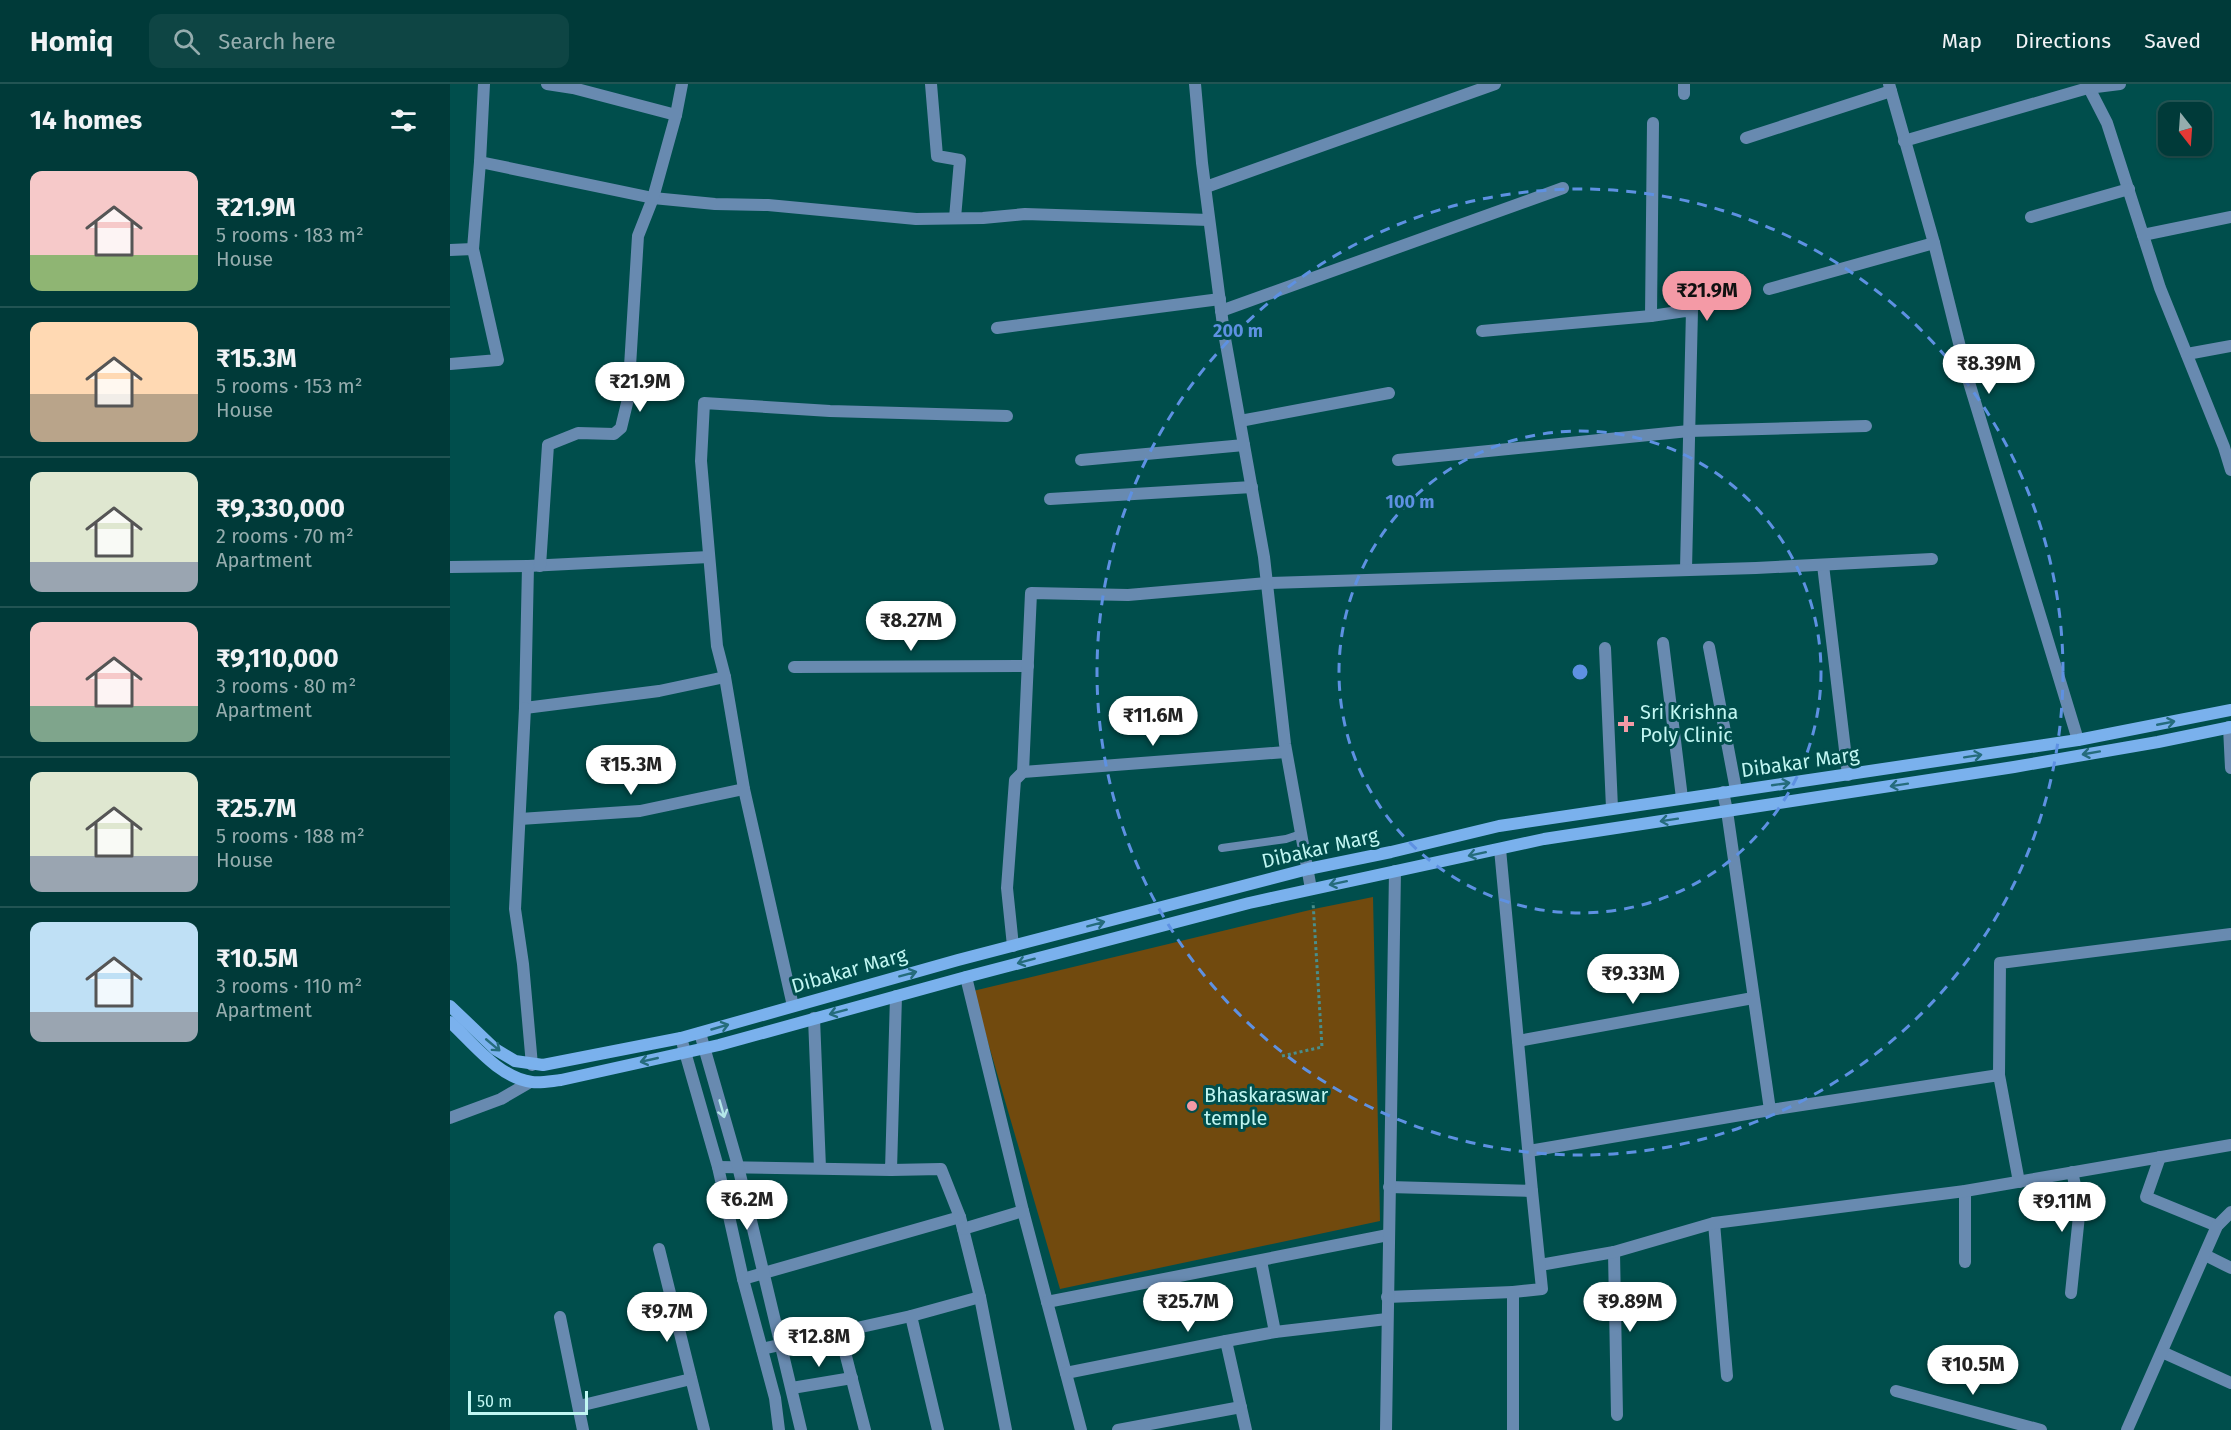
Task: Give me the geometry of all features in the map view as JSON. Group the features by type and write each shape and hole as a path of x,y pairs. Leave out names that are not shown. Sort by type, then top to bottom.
{"main road":[{"name":"Dibakar Marg","path":"450,1006 495,1049 515,1061 543,1065 681,1038 1013,946 1308,869 1499,826 2078,740 2231,710"},
{"name":"Dibakar Marg","path":"450,1022 502,1070 520,1080 530,1082 561,1080 704,1048 1249,903 1544,839 2025,765 2230,727"}],"street":[{"path":"450,364 498,360 474,249 484,84"},
{"path":"547,84 573,88 676,115"},
{"path":"532,1065 515,909 534,566 548,445 578,433 614,434 621,428 628,399 638,236 653,198 676,115 682,84"},
{"path":"931,84 937,156 960,160 955,218"},
{"path":"1206,187 1475,87 1495,84"},
{"path":"1904,141 2088,86 2120,84"},
{"path":"1199,85 1202,163 1209,220 1267,583 1286,752 1311,889"},
{"path":"2088,86 2107,123 2160,288 2228,446 2231,470"},
{"path":"1746,138 1890,88 1934,243 1968,380 2078,740"},
{"path":"1652,316 1653,123"},
{"path":"480,162 653,198 715,204 768,205 904,218 983,218 1025,214 1209,220"},
{"path":"997,328 1221,305 1563,188"},
{"path":"2031,217 2129,189"},
{"path":"2144,235 2231,217"},
{"path":"1769,288 1934,243"},
{"path":"450,250 474,249"},
{"path":"1482,331 1652,316 1692,310 1686,569"},
{"path":"2187,354 2231,346"},
{"path":"1240,421 1389,393"},
{"path":"793,1006 744,789 725,677 717,646 701,461 704,403 830,411 1007,416"},
{"path":"1398,460 1689,431 1866,426"},
{"path":"1081,460 1244,445"},
{"path":"1050,499 1252,487"},
{"path":"450,567 534,566 709,557"},
{"path":"1023,772 1031,593 1128,595 1267,583 1932,560"},
{"path":"1823,564 1848,775"},
{"path":"1663,643 1682,798"},
{"path":"1709,647 1736,790"},
{"path":"1605,648 1612,808"},
{"path":"794,667 1028,666"},
{"path":"525,708 658,691 725,677"},
{"path":"2230,727 2231,768"},
{"path":"1013,946 1007,888 1015,780 1023,772 1286,752"},
{"path":"520,819 640,811 744,789"},
{"path":"1723,792 1770,1110"},
{"path":"1387,1297 1542,1289 1500,849"},
{"path":"1386,1430 1395,871"},
{"path":"2019,1182 1999,1075 2000,963 2231,933"},
{"path":"966,977 1023,1210 1081,1430"},
{"path":"891,1170 896,996"},
{"path":"1518,1041 1753,998"},
{"path":"814,1018 820,1168"},
{"path":"700,1033 738,1166 801,1430"},
{"path":"681,1038 718,1167 742,1279 775,1398 779,1430"},
{"path":"1528,1151 1770,1110 1999,1075"},
{"path":"450,1118 501,1099 530,1082"},
{"path":"1540,1265 1614,1252 1714,1223 1965,1191 2231,1145"},
{"path":"2160,1157 2146,1197 2217,1226"},
{"path":"718,1167 941,1169 962,1223 980,1297 1006,1430"},
{"path":"2071,1293 2080,1206 2072,1172"},
{"path":"1389,1187 1532,1191"},
{"path":"1965,1191 1965,1262"},
{"path":"742,1279 962,1223 1023,1210"},
{"path":"2127,1430 2217,1226 2231,1212"},
{"path":"1714,1223 1727,1376"},
{"path":"732,1229 751,1224"},
{"path":"1047,1302 1388,1235"},
{"path":"659,1249 704,1430"},
{"path":"1614,1252 1617,1415"},
{"path":"2205,1255 2231,1268"},
{"path":"1261,1261 1275,1332"},
{"path":"1513,1292 1513,1430"},
{"path":"762,1349 912,1316 980,1297"},
{"path":"912,1316 938,1430"},
{"path":"560,1317 583,1430"},
{"path":"1066,1373 1275,1332 1387,1319"},
{"path":"840,1333 865,1430"},
{"path":"1226,1341 1246,1430"},
{"path":"2162,1352 2231,1383"},
{"path":"792,1388 852,1378"},
{"path":"579,1406 691,1379"},
{"path":"1896,1391 2041,1430"},
{"path":"1118,1430 1241,1407"}],"lane":[{"path":"1222,848 1287,839 1301,834"}],"path":[{"path":"1282,1056 1322,1047 1311,889"}],"shaded area":[{"name":"Bhaskaraswar temple","path":"1373,897 1380,1221 1060,1289 973,991 1314,909"}],"place":[{"name":"Sri Krishna Poly Clinic","path":"1626,724"},
{"name":"Bhaskaraswar temple","path":"1192,1106"}]}
